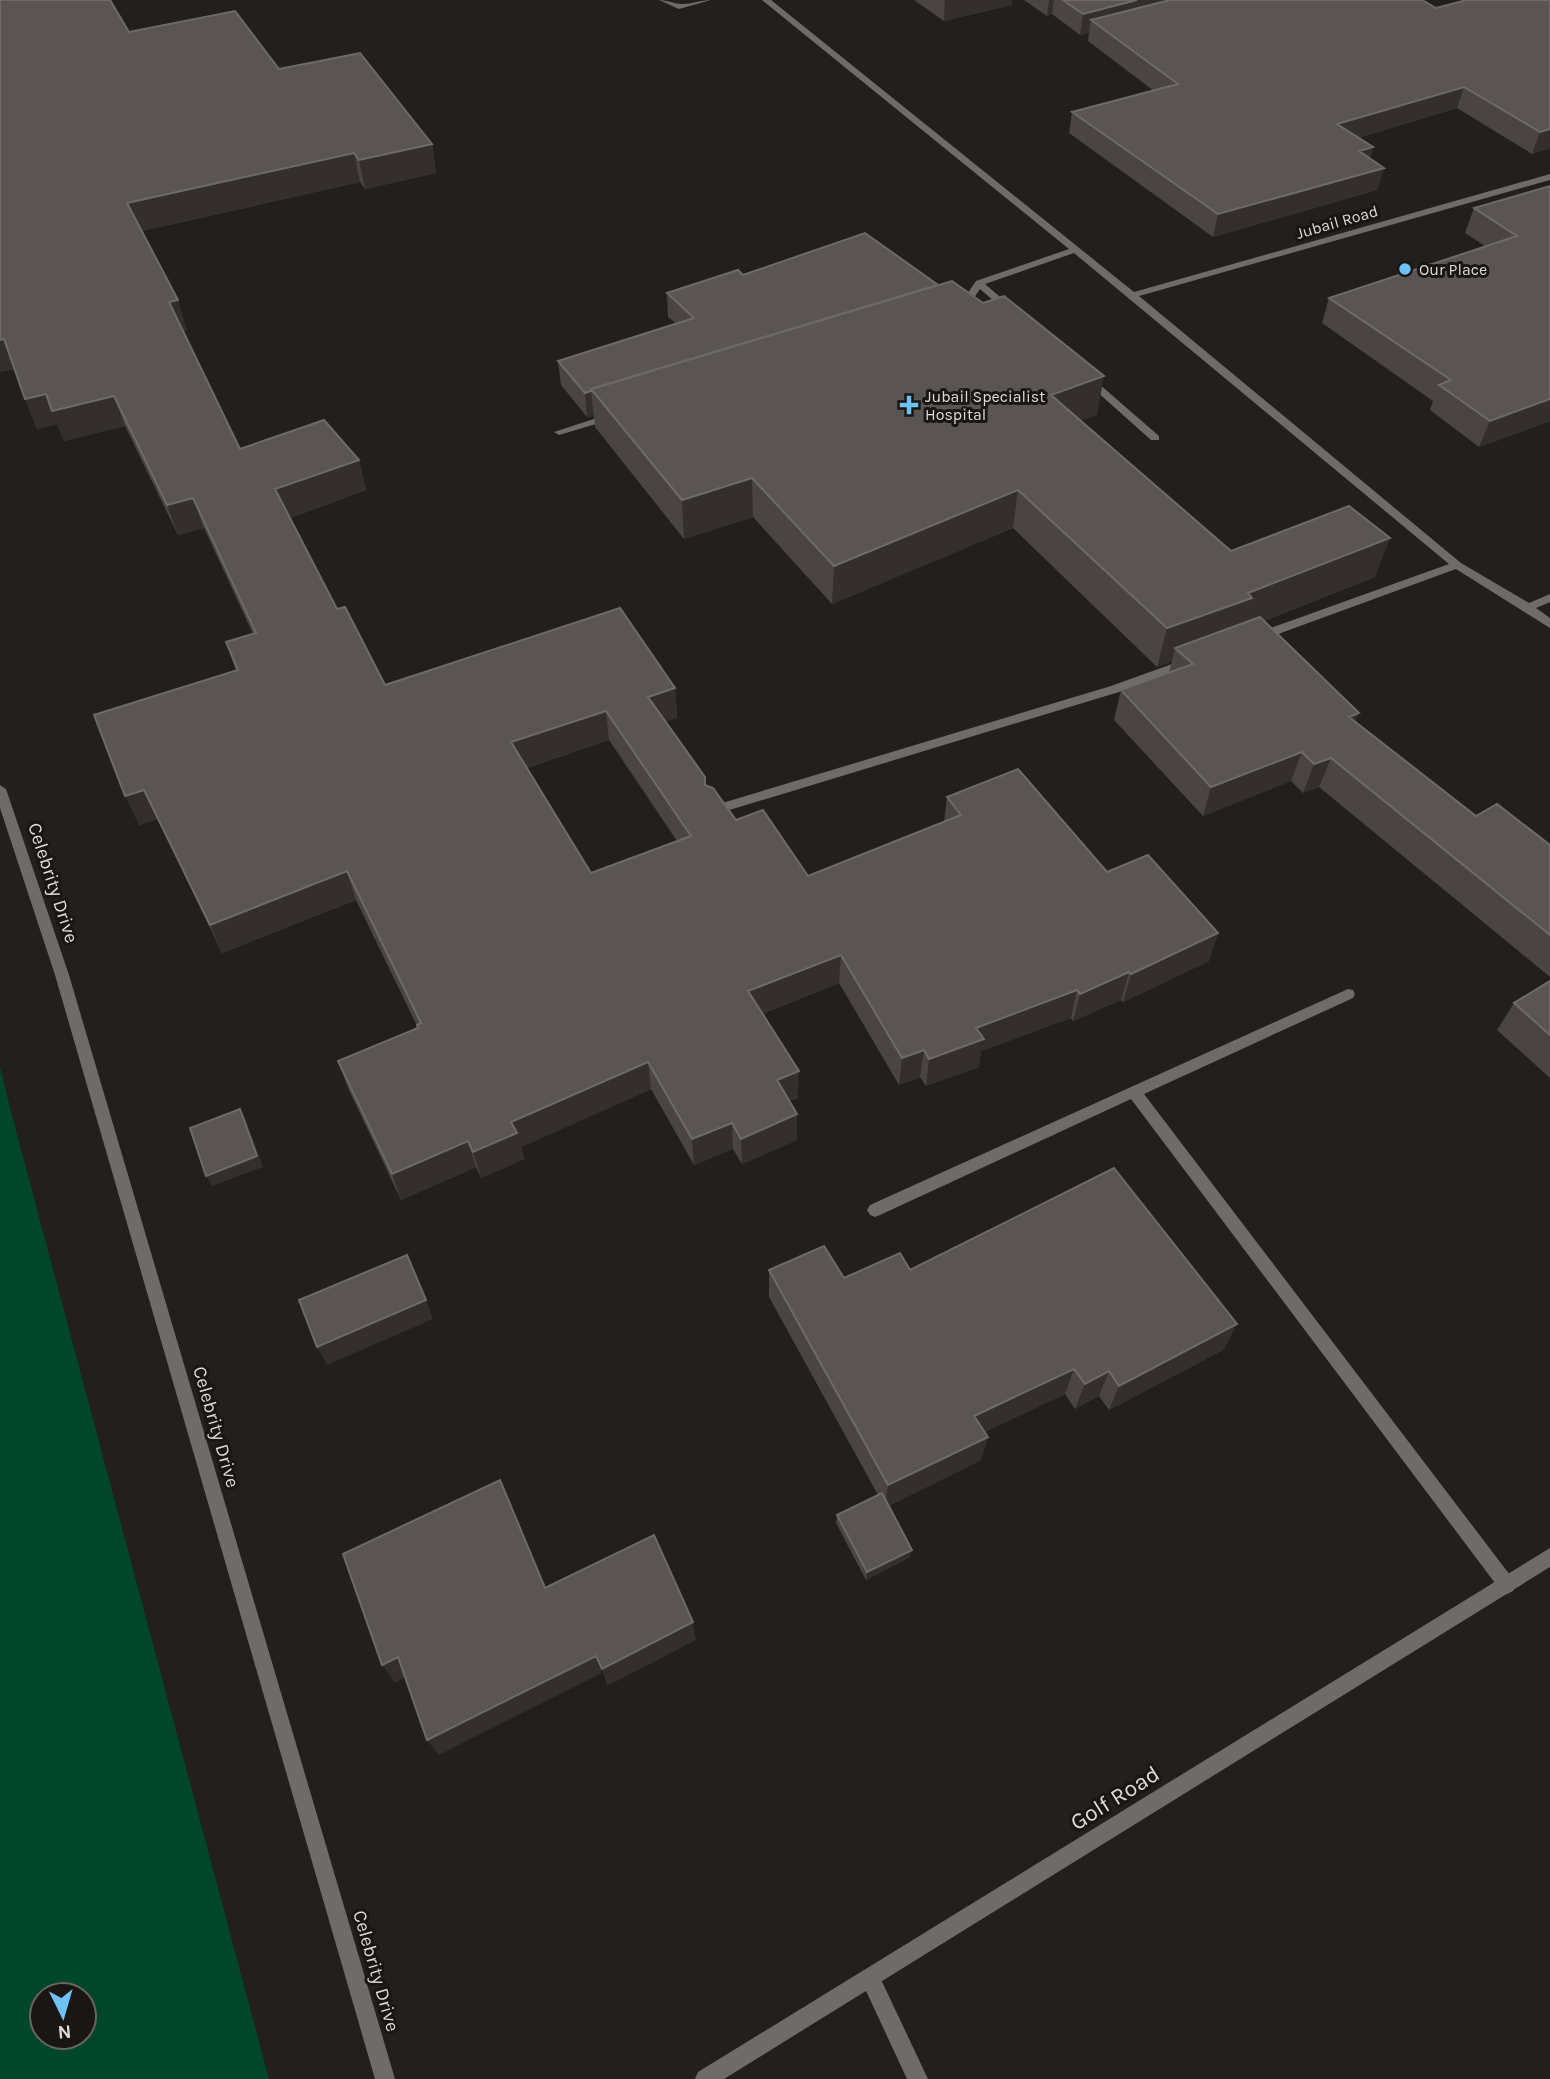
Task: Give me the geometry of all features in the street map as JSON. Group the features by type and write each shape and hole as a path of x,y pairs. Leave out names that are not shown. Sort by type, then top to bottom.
{"street":[{"path":"663,0 679,7 707,0"},
{"path":"766,0 1132,295 1457,565 1528,607 1550,624"},
{"name":"Jubail Road","path":"1132,295 1550,177"},
{"path":"951,313 963,309 979,283 1074,250"},
{"path":"979,283 1021,320"},
{"path":"1083,374 1155,439"},
{"path":"559,432 626,412"},
{"path":"1247,641 1457,565"},
{"path":"1528,607 1550,598"},
{"path":"713,810 1115,689 1194,660"},
{"name":"Celebrity Drive","path":"0,789 62,975 386,2079"},
{"path":"875,1210 1348,994"},
{"path":"1134,1092 1507,1585"},
{"name":"Golf Road","path":"705,2079 1550,1557"},
{"path":"870,1978 918,2079"}],"green space":[{"path":"0,1067 10,1108 269,2079 0,2079"}],"building":[{"path":"0,0 110,0 129,32 235,11 279,69 360,53 432,144 359,160 354,153 127,203 178,300 169,302 240,449 324,420 359,460 275,489 337,609 345,607 385,685 620,608 675,688 648,697 705,777 705,785 713,788 736,820 763,810 808,876 961,815 947,797 1018,769 1107,872 1148,855 1218,933 1131,974 1129,972 1080,994 1077,990 976,1028 984,1039 929,1059 924,1050 902,1058 841,955 748,991 799,1071 777,1080 797,1114 741,1139 732,1123 692,1139 648,1062 511,1122 517,1133 473,1152 468,1141 392,1174 338,1061 418,1028 417,1025 421,1023 347,871 210,925 144,790 125,796 94,715 238,670 226,642 256,633 193,498 167,505 114,396 52,411 46,394 25,399 4,339 0,340","holes":["606,711 691,836 591,873 511,742"]},
{"path":"1063,0 1137,0 1083,14"},
{"path":"1170,0 1422,0 1436,8 1467,0 1550,0 1550,129 1540,132 1464,87 1337,124 1373,147 1359,151 1384,168 1218,214 1072,112 1178,84 1091,20"},
{"path":"1550,186 1550,399 1490,421 1439,385 1451,380 1329,298 1517,236 1474,208"},
{"path":"865,233 938,285 585,393 558,361 694,318 667,293 738,270 743,275"},
{"path":"952,281 983,303 1004,296 1104,376 1051,395 1231,551 1349,506 1390,538 1248,593 1252,598 1167,628 1018,490 834,566 752,478 682,500 591,389"},
{"path":"1260,617 1359,713 1349,717 1476,816 1497,804 1550,845 1550,935 1331,758 1314,764 1302,752 1211,787 1121,690 1193,664 1175,648"},
{"path":"1550,981 1550,1035 1514,1003"},
{"path":"240,1109 257,1156 206,1176 190,1128"},
{"path":"1114,1168 1237,1324 1119,1386 1109,1371 1085,1384 1074,1369 974,1416 988,1437 888,1485 769,1270 824,1246 844,1278 900,1253 910,1270"},
{"path":"407,1255 426,1300 317,1347 299,1300"},
{"path":"500,1480 545,1588 654,1535 693,1622 602,1669 596,1656 427,1740 398,1657 382,1665 343,1554"},
{"path":"882,1493 912,1550 867,1572 837,1515"}],"place":[{"name":"Our Place","path":"1405,269"},
{"name":"Jubail Specialist Hospital","path":"909,405"}]}
